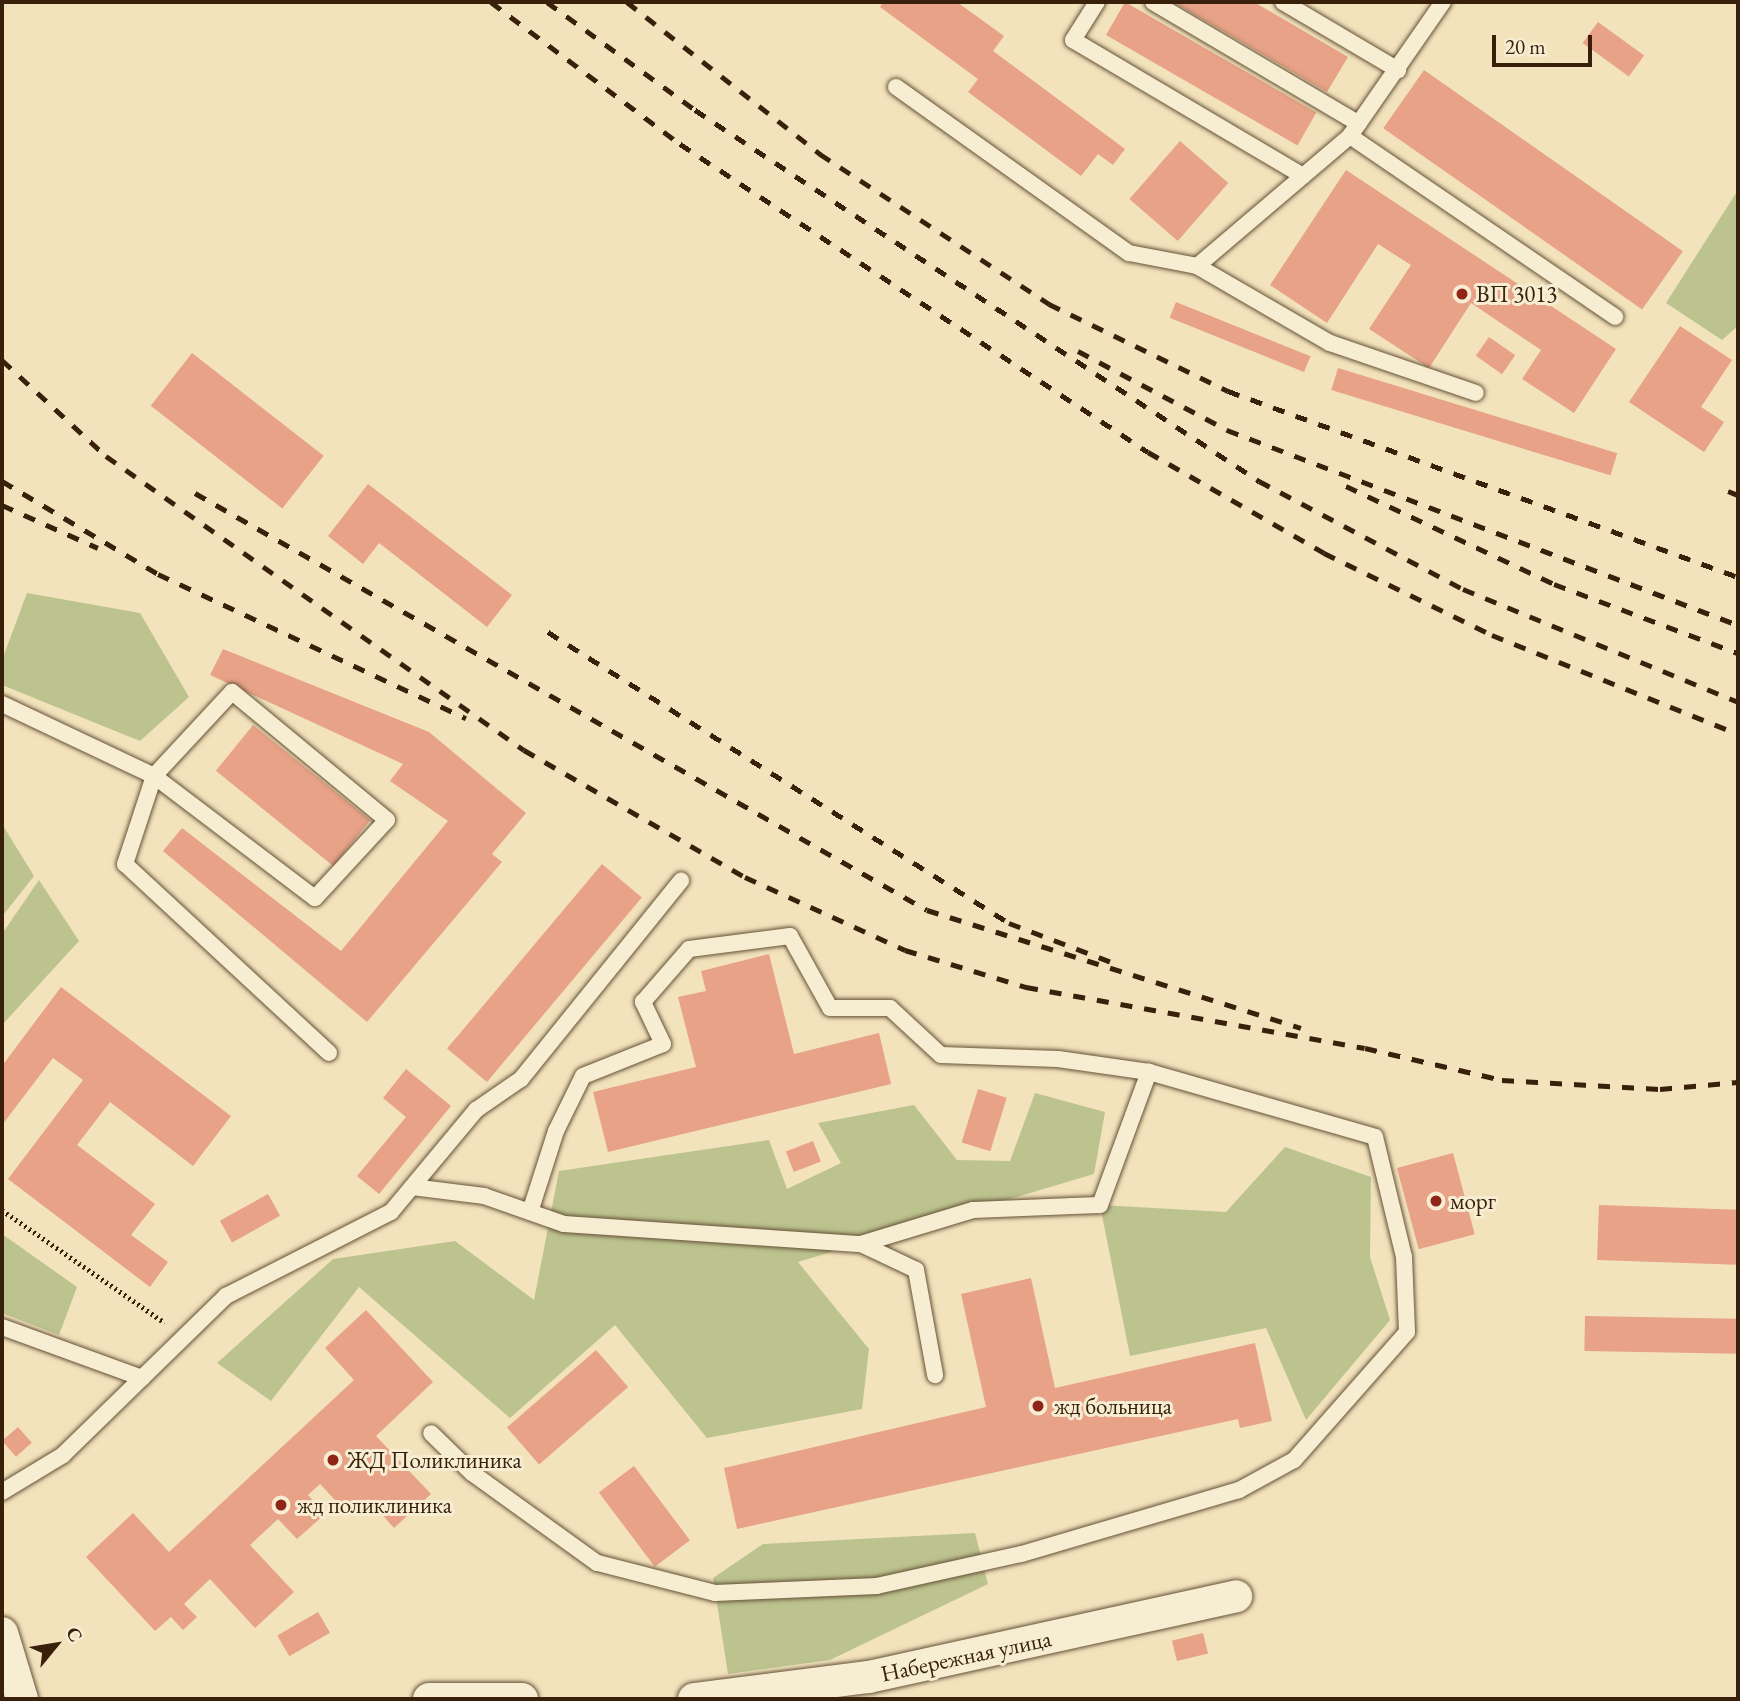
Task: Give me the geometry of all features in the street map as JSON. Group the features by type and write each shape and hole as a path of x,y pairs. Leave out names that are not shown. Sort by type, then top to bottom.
{"street":[{"name":"Набережная улица","path":"694,1699 869,1677 1236,1596"},
{"path":"2,1633 22,1699"},
{"path":"429,1699 523,1699"}],"lane":[{"path":"1097,2 1073,40 1303,176"},
{"path":"1153,2 1354,130 1615,317"},
{"path":"1283,2 1398,70"},
{"path":"1197,265 1354,130 1443,2"},
{"path":"896,87 1129,253 1197,265 1330,343 1476,393"},
{"path":"2,704 154,776 315,898 387,820 232,692 154,776 125,864 329,1053"},
{"path":"2,1492 63,1455 226,1296 391,1212 476,1110 521,1079 681,881"},
{"path":"431,1433 472,1474 597,1563 715,1593 877,1586 1021,1555 1239,1490 1294,1460 1407,1332 1404,1256 1375,1137 1149,1072 1058,1059 941,1055 890,1008 830,1008 790,936 690,949 643,1002 663,1044 583,1076 555,1131 530,1212"},
{"path":"412,1187 484,1196 564,1224 861,1244 973,1210 1100,1205 1149,1072"},
{"path":"861,1244 916,1270 935,1375"},
{"path":"2,1327 142,1378"}],"path":[{"path":"2,1210 184,1337"}],"green space":[{"path":"1738,190 1738,326 1722,340 1666,303"},
{"path":"27,593 140,613 189,697 140,741 2,685 2,660"},
{"path":"2,824 34,876 4,914 2,912"},
{"path":"39,880 79,941 2,1025 2,934"},
{"path":"1035,1093 1105,1112 1094,1174 798,1262 869,1349 862,1409 707,1438 615,1325 510,1418 359,1287 271,1401 217,1363 333,1259 455,1241 534,1300 559,1171 769,1140 787,1189 841,1163 818,1123 914,1105 957,1160 1010,1161"},
{"path":"1285,1147 1371,1177 1370,1257 1390,1320 1306,1420 1266,1328 1130,1356 1100,1205 1226,1212"},
{"path":"2,1234 77,1287 59,1335 2,1313"},
{"path":"975,1533 988,1584 830,1660 728,1674 713,1578 763,1544"}],"building":[{"path":"883,2 957,2 1004,36 993,51 1125,149 1113,165 1098,154 1081,176 968,92 978,79 880,7"},
{"path":"1125,2 1316,112 1297,145 1106,35"},
{"path":"1173,2 1254,2 1348,57 1327,92"},
{"path":"1598,22 1644,56 1629,77 1583,43"},
{"path":"1424,70 1683,251 1642,309 1383,128"},
{"path":"1180,141 1228,183 1178,241 1129,199"},
{"name":"ВП 3013","path":"1346,170 1616,349 1574,413 1522,379 1541,350 1471,303 1429,368 1369,329 1411,265 1378,244 1327,323 1270,285"},
{"path":"1176,302 1310,356 1304,372 1170,318"},
{"path":"1680,326 1732,360 1701,407 1724,422 1704,452 1629,402"},
{"path":"1489,337 1515,355 1502,374 1476,356"},
{"path":"192,353 324,456 282,509 151,406"},
{"path":"1338,368 1617,453 1611,475 1331,390"},
{"path":"368,484 512,595 487,627 379,543 363,564 328,536"},
{"path":"223,649 429,732 526,813 492,854 502,862 367,1022 163,851 182,828 341,951 448,821 390,781 403,764 210,675"},
{"path":"253,725 370,820 333,866 216,771"},
{"path":"602,864 642,897 487,1082 447,1049"},
{"path":"769,954 794,1054 879,1033 891,1084 608,1152 593,1092 696,1067 678,997 706,991 701,971"},
{"path":"61,987 231,1116 193,1166 110,1102 77,1145 155,1204 131,1235 168,1262 150,1287 8,1179 83,1080 53,1058 2,1125 2,1066"},
{"path":"406,1069 451,1106 379,1194 357,1176 406,1117 383,1098"},
{"path":"978,1089 1007,1098 990,1151 962,1143"},
{"path":"813,1141 821,1162 794,1172 786,1151"},
{"name":"морг","path":"1453,1153 1475,1234 1419,1249 1397,1168"},
{"path":"268,1194 280,1216 232,1243 220,1221"},
{"path":"1599,1205 1738,1210 1736,1265 1597,1260"},
{"name":"жд больница","path":"1031,1278 1055,1388 1255,1343 1272,1421 1240,1428 1238,1419 737,1529 724,1468 986,1407 961,1294"},
{"name":"ЖД Поликлиника","path":"366,1310 433,1382 376,1436 431,1494 394,1528 368,1499 350,1516 320,1484 308,1495 325,1514 297,1539 278,1519 250,1545 294,1592 255,1628 210,1579 184,1604 197,1617 183,1630 171,1617 155,1631 86,1557 133,1513 169,1552 354,1380 325,1348"},
{"path":"1585,1316 1738,1319 1737,1354 1584,1351"},
{"path":"596,1350 628,1387 539,1464 507,1427"},
{"path":"18,1427 32,1443 16,1457 2,1441"},
{"path":"634,1466 690,1540 655,1567 599,1492"},
{"path":"318,1612 330,1633 289,1656 277,1635"},
{"path":"1203,1633 1208,1653 1177,1661 1172,1641"}],"railway":[{"path":"491,2 680,144 1148,452 1324,553 1492,635 1738,734"},
{"path":"547,2 695,110 1259,481 1463,589 1738,702"},
{"path":"627,2 820,154 1049,304 1228,391 1738,577"},
{"path":"1078,351 1227,430 1738,625"},
{"path":"2,360 106,456 524,750 745,877 905,950 1026,987 1365,1048 1502,1080 1660,1089 1738,1082"},
{"path":"2,481 158,574 466,718"},
{"path":"1346,486 1554,584 1738,653"},
{"path":"1728,491 1738,495"},
{"path":"195,493 927,910 1301,1028"},
{"path":"2,505 98,548"},
{"path":"548,632 1009,923 1114,963"}],"place":[{"name":"ВП 3013","path":"1462,294"},
{"name":"морг","path":"1436,1201"},
{"name":"жд больница","path":"1038,1406"},
{"name":"ЖД Поликлиника","path":"333,1460"},
{"name":"жд поликлиника","path":"281,1505"}]}
